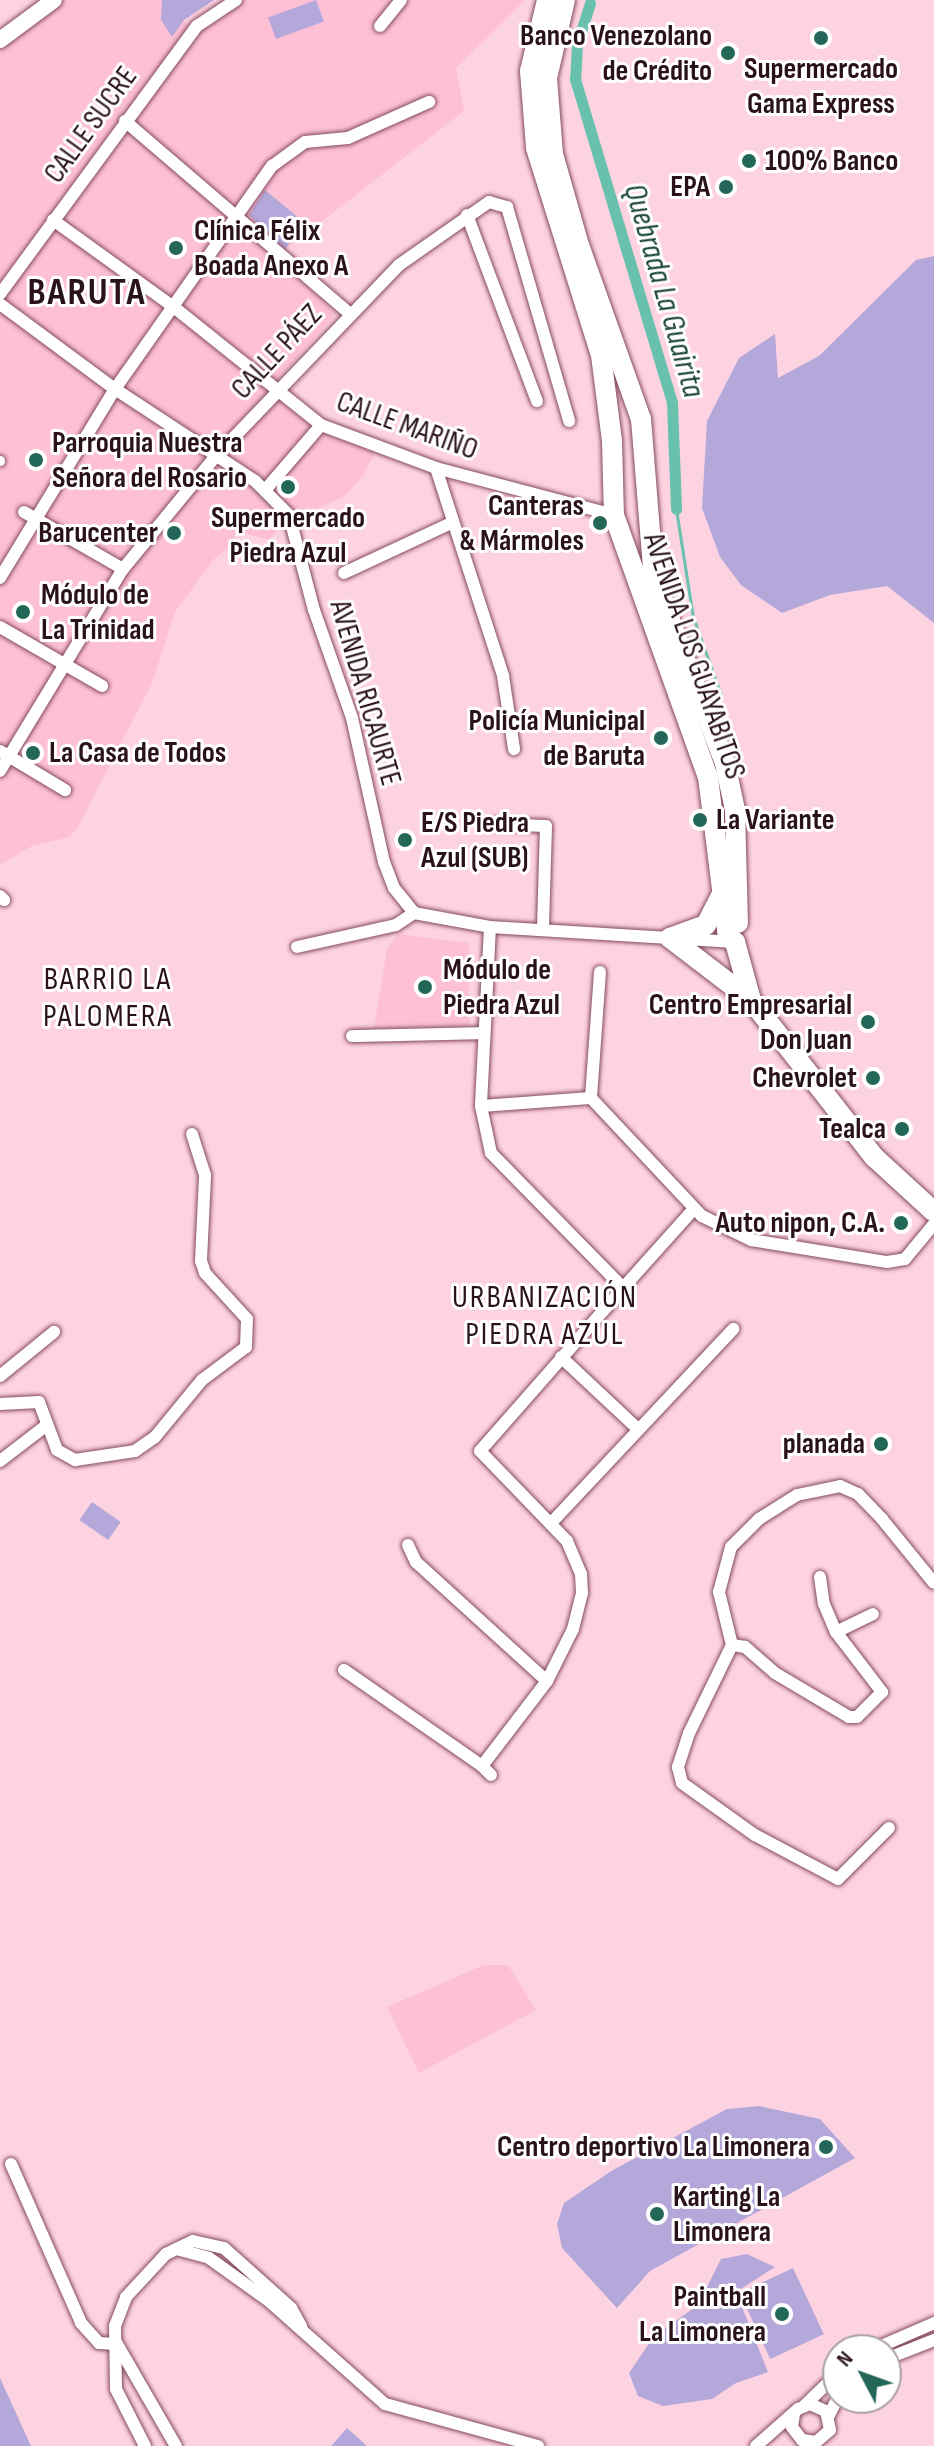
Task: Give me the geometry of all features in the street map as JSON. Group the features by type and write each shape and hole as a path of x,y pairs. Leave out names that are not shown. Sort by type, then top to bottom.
{"main road":[{"name":"AVENIDA LOS GUAYABITOS","path":"547,0 530,71 532,126 553,214 601,355 612,441 614,515 708,777 728,937 735,942"},
{"name":"AVENIDA LOS GUAYABITOS","path":"565,0 547,78 553,154 579,245 628,377 646,452 654,579 725,763 738,852 735,942"},
{"path":"612,441 619,474 632,477 639,470 639,448 628,377"},
{"path":"614,515 654,579"},
{"path":"670,938 706,925 724,890"},
{"path":"670,938 751,1000 874,1157 934,1212"},
{"path":"735,942 751,1000"}],"street":[{"path":"0,40 54,0"},
{"name":"CALLE SUCRE","path":"0,294 197,26 236,0"},
{"path":"380,26 401,0"},
{"path":"0,578 30,516 272,166 305,142 348,138 429,102"},
{"path":"125,121 349,313"},
{"name":"CALLE PÁEZ","path":"0,771 4,754 64,668 123,569 215,457 349,313 399,265 489,202 501,201 507,207 569,421"},
{"path":"467,215 537,401"},
{"name":"CALLE MARIÑO","path":"53,220 175,308 321,425 436,468 614,515"},
{"name":"AVENIDA RICAURTE","path":"0,304 115,389 266,489 289,515 314,610 352,718 384,862 394,888 414,913"},
{"path":"266,489 321,425"},
{"path":"436,468 451,523 503,676 514,749"},
{"path":"30,516 123,569"},
{"path":"344,573 451,523"},
{"path":"0,627 64,668 102,686"},
{"path":"4,754 65,790"},
{"path":"491,824 546,826 543,929"},
{"path":"297,947 396,925 414,913 490,927 735,942"},
{"path":"490,927 482,1033 484,1138 498,1163 623,1288"},
{"path":"600,972 591,1098 694,1209 751,1240 887,1262 905,1259 934,1224"},
{"path":"352,1036 482,1033"},
{"path":"481,1106 591,1098"},
{"path":"0,1404 39,1402 57,1450 75,1460 142,1449 202,1380 246,1347 247,1319 205,1273 201,1261 205,1175 192,1134"},
{"path":"344,1670 486,1770 547,1681 573,1629 582,1593 576,1557 552,1522 480,1451 694,1209"},
{"path":"552,1522 733,1329"},
{"path":"0,1376 54,1332"},
{"path":"561,1357 637,1428"},
{"path":"0,1461 47,1425"},
{"path":"889,1828 838,1879 755,1835 682,1783 678,1767 689,1733 732,1645 719,1592 731,1547 759,1519 818,1488 840,1486 858,1494 934,1583"},
{"path":"408,1545 416,1562 547,1681"},
{"path":"732,1645 745,1647 811,1696 857,1717 882,1692 836,1632 824,1604 820,1577"},
{"path":"836,1632 873,1614"},
{"path":"11,2164 81,2323 99,2343 117,2344"},
{"path":"145,2446 116,2389 115,2326 126,2297 166,2254 180,2250 193,2241 207,2241 240,2258 291,2308 308,2340"},
{"path":"180,2250 209,2258 269,2301 308,2340 385,2404 538,2446"},
{"path":"902,2337 934,2323"},
{"path":"902,2353 934,2340"},
{"path":"117,2344 176,2446"},
{"path":"756,2446 822,2389"},
{"path":"805,2405 816,2404 830,2419 835,2446"},
{"path":"789,2446 822,2440 832,2414"},
{"path":"794,2415 792,2427 808,2443"}],"shaded area":[{"path":"53,0 175,0 176,14 193,30 241,0 525,0 456,68 464,111 276,257 336,314 269,390 321,432 375,453 364,474 345,496 282,525 269,540 235,531 234,544 214,559 175,612 152,683 78,827 70,837 32,846 0,865 0,41"},
{"path":"162,0 214,0 184,20 172,37 161,20"},
{"path":"316,0 324,22 276,39 268,17"},
{"path":"265,190 306,224 285,249 249,215"},
{"path":"934,256 934,623 887,586 830,595 782,613 741,585 720,557 702,508 707,421 739,358 775,334 778,378 819,356 916,260"},
{"name":"Módulo de Piedra Azul","path":"398,934 469,943 469,1025 374,1029 387,949"},
{"path":"92,1502 121,1522 108,1540 79,1520"},
{"path":"484,1965 508,1965 536,2010 419,2073 387,2007"},
{"name":"Karting La Limonera","path":"759,2106 820,2119 855,2158 650,2271 617,2308 562,2248 557,2224 564,2203 613,2170 727,2109"},
{"path":"747,2254 775,2267 736,2292 768,2372 736,2383 712,2399 663,2406 638,2396 629,2373 654,2336 698,2305 721,2259"},
{"name":"Paintball La Limonera","path":"793,2268 824,2334 770,2359 740,2293"},
{"path":"0,2378 31,2446 0,2446"},
{"path":"347,2428 367,2446 331,2446"}],"waterway":[{"name":"Quebrada La Guairita","path":"590,3 577,44 575,79 672,403 676,509"},
{"name":"Quebrada La Guairita","path":"676,509 693,617 720,693"}],"place":[{"name":"Supermercado Gama Express","path":"821,38"},
{"name":"Banco Venezolano de Crédito","path":"728,53"},
{"name":"100% Banco","path":"749,161"},
{"name":"EPA","path":"726,187"},
{"name":"Clínica Félix Boada Anexo A","path":"176,248"},
{"name":"Parroquia Nuestra Señora del Rosario","path":"36,460"},
{"name":"Supermercado Piedra Azul","path":"288,487"},
{"name":"Canteras & Mármoles","path":"600,523"},
{"name":"Barucenter","path":"174,533"},
{"name":"Módulo de La Trinidad","path":"23,612"},
{"name":"Policía Municipal de Baruta","path":"661,738"},
{"name":"La Casa de Todos","path":"33,753"},
{"name":"La Variante","path":"700,820"},
{"name":"E/S Piedra Azul (SUB)","path":"405,840"},
{"name":"Módulo de Piedra Azul","path":"425,987"},
{"name":"Centro Empresarial Don Juan","path":"868,1022"},
{"name":"Chevrolet","path":"873,1078"},
{"name":"Tealca","path":"902,1129"},
{"name":"Auto nipon, C.A.","path":"901,1223"},
{"name":"planada","path":"881,1444"},
{"name":"Centro deportivo La Limonera","path":"826,2147"},
{"name":"Karting La Limonera","path":"657,2214"},
{"name":"Paintball La Limonera","path":"782,2314"}],"district":[{"name":"BARUTA","path":"87,293"},
{"name":"BARRIO LA PALOMERA","path":"108,1000"},
{"name":"URBANIZACIÓN PIEDRA AZUL","path":"545,1318"}]}
